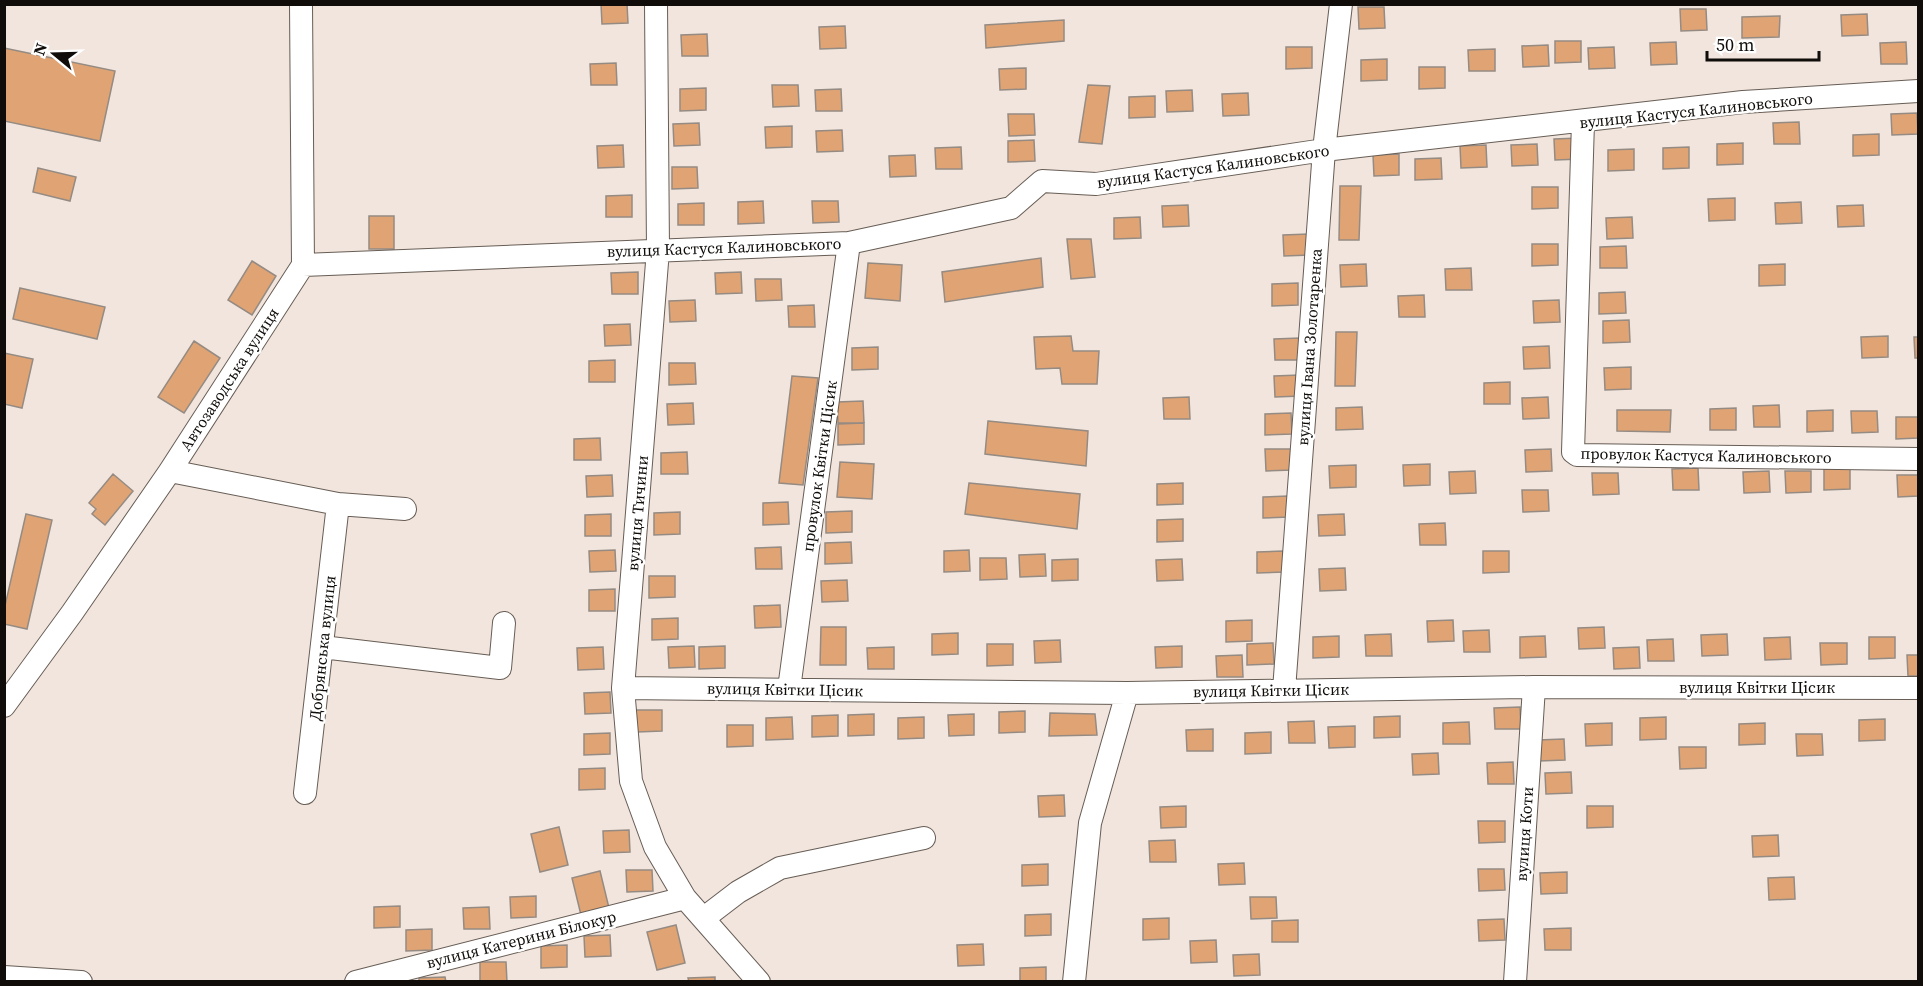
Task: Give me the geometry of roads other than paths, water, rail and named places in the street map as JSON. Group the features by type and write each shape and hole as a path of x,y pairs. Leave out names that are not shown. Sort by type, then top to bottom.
{"street":[{"path":"301,4 303,265"},
{"name":"вулиця Тичини","path":"656,4 658,250 623,688 631,781 655,847 686,898 759,981"},
{"name":"вулиця Івана Золотаренка","path":"1284,690 1324,150 1341,4"},
{"name":"вулиця Кастуся Калиновського","path":"303,265 849,243 1011,208 1042,181 1096,184 1324,150 1743,102 1918,91"},
{"name":"провулок Кастуся Калиновського","path":"1583,122 1573,452 1577,455 1918,459"},
{"name":"провулок Квітки Цісик","path":"789,689 849,243"},
{"name":"Автозаводська вулиця","path":"4,706 72,613 170,471 303,265"},
{"path":"170,471 338,504 405,509"},
{"name":"Добрянська вулиця","path":"305,793 338,504"},
{"path":"322,647 500,668 504,623"},
{"name":"вулиця Квітки Цісик","path":"623,688 1126,693 1534,687 1918,688"},
{"name":"вулиця Коти","path":"1515,981 1534,687"},
{"path":"1074,981 1090,823 1126,693"},
{"path":"704,918 738,892 780,868 924,838"},
{"name":"вулиця Катерини Білокур","path":"356,981 686,898"},
{"path":"4,977 81,981"}]}
